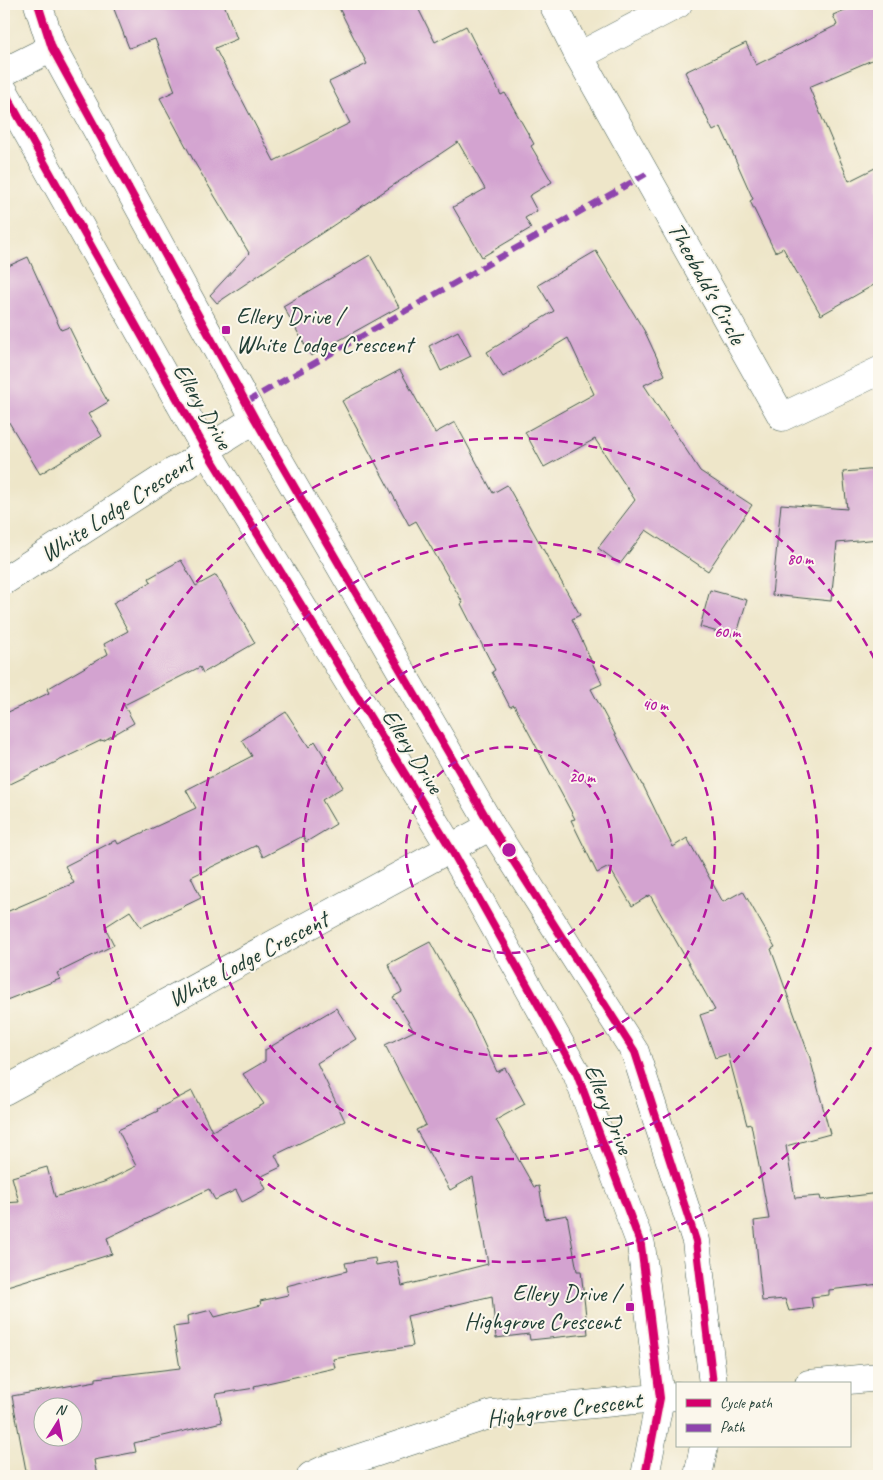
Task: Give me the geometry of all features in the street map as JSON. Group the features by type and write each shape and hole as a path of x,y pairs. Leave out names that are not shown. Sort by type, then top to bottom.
{"street":[{"name":"Ellery Drive","path":"38,4 52,48 255,419 491,826 635,1052 696,1241 713,1382"},
{"name":"Theobald's Circle","path":"552,4 579,56 782,417 879,371"},
{"path":"579,56 678,4"},
{"path":"4,72 52,48"},
{"name":"Ellery Drive","path":"4,91 206,450 451,848 576,1074 641,1245 668,1397 645,1476"},
{"name":"White Lodge Crescent","path":"4,581 173,472 187,465 206,450 255,419"},
{"name":"White Lodge Crescent","path":"4,1092 491,826"},
{"path":"832,1382 879,1378"},
{"name":"Highgrove Crescent","path":"311,1476 326,1469 492,1414 668,1397"},
{"path":"698,1476 704,1448"}],"building":[{"path":"112,4 224,4 237,39 215,48 274,161 350,123 329,82 367,64 337,4 416,4 435,42 466,26 501,95 505,93 534,144 531,146 552,182 529,196 537,211 525,218 531,228 482,257 453,207 485,189 458,142 217,303 210,295 249,253 196,165 160,98 175,91 155,39 129,48"},
{"path":"859,4 879,4 879,57 809,87 849,181 879,166 879,282 821,315 783,248 775,252 750,201 753,199 721,127 713,131 685,72 746,43 756,65 837,25 833,15"},
{"path":"596,251 645,332 665,375 644,385 700,471 752,505 708,571 646,530 620,564 598,548 635,500 595,439 544,467 525,432 594,394 568,338 503,377 487,352 554,311 538,285"},
{"path":"370,255 399,307 311,356 283,306"},
{"path":"28,257 61,330 69,327 108,402 88,414 102,436 40,474 4,414 4,268"},
{"path":"458,331 471,356 441,371 429,346"},
{"path":"400,370 435,433 455,422 493,493 507,485 580,615 572,619 602,684 591,689 643,785 673,847 687,838 723,902 743,891 775,947 771,949 810,1058 830,1134 786,1146 795,1198 820,1196 821,1200 879,1193 879,1284 829,1290 829,1295 811,1297 813,1308 789,1311 785,1299 762,1301 754,1221 769,1219 751,1124 747,1125 728,1054 715,1058 700,1015 715,1010 650,895 632,906 609,867 597,873 571,820 575,819 514,705 510,707 492,672 495,670 461,604 463,603 416,521 409,525 342,401"},
{"path":"879,469 879,539 837,543 831,601 772,595 781,504 847,509 843,472"},
{"path":"181,560 196,586 216,575 255,643 203,673 200,667 124,705 134,723 103,741 4,787 4,714 49,693 47,689 108,654 104,644 128,631 113,603 151,582 149,578"},
{"path":"710,590 747,600 736,637 700,627"},
{"path":"286,712 309,747 315,741 343,787 322,800 336,824 306,842 303,836 263,857 257,845 191,877 201,898 141,927 130,911 105,927 114,945 57,973 60,979 4,1001 4,913 74,883 65,866 116,840 118,844 196,808 186,790 252,756 242,740"},
{"path":"430,942 474,1022 497,1072 505,1068 525,1104 496,1120 534,1187 539,1186 545,1219 567,1215 577,1271 581,1271 588,1334 530,1340 529,1334 496,1338 492,1296 407,1316 413,1346 333,1359 335,1368 254,1386 255,1388 216,1394 222,1422 134,1443 136,1452 94,1460 97,1476 27,1476 12,1396 96,1381 96,1378 180,1368 173,1327 188,1325 187,1316 211,1310 215,1317 261,1305 260,1301 288,1295 286,1286 347,1271 345,1263 375,1258 376,1265 397,1261 402,1286 488,1264 473,1177 450,1190 416,1130 426,1125 385,1045 414,1031 393,997 402,992 388,964"},
{"path":"336,1008 356,1039 317,1063 345,1121 275,1155 281,1167 260,1177 266,1189 242,1202 236,1190 215,1200 209,1189 107,1238 112,1254 4,1287 4,1203 19,1202 12,1177 47,1167 55,1197 104,1182 136,1166 118,1130 158,1111 157,1109 192,1091 212,1131 264,1104 243,1074 265,1061 265,1050"}],"marked path":[{"path":"246,402 646,174"}],"cycle path":[{"path":"38,4 52,48 255,419 491,826 635,1052 696,1241 713,1382"},
{"path":"4,91 206,450 451,849 577,1074 641,1245 660,1398 645,1476"}],"place":[{"name":"Ellery Drive / White Lodge Crescent","path":"226,330"},
{"name":"Ellery Drive / Highgrove Crescent","path":"630,1307"}]}
